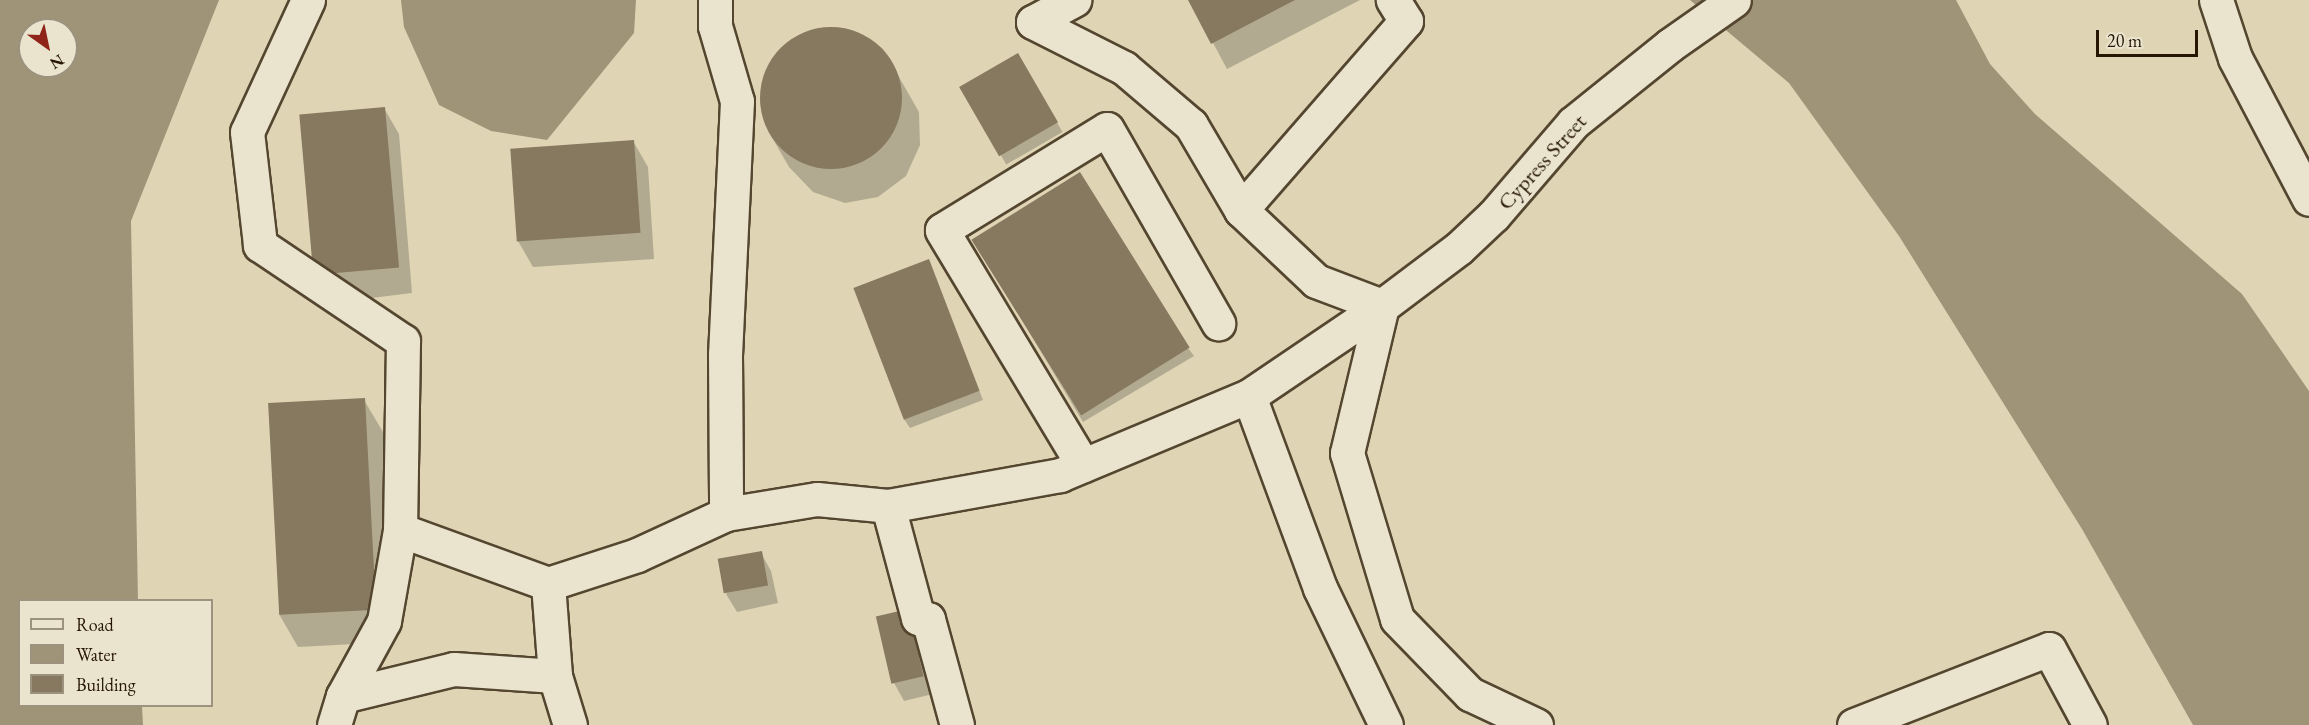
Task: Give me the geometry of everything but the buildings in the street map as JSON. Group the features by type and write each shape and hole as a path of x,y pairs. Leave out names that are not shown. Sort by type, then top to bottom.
{"street":[{"path":"308,0 247,132 260,245 404,341 400,530 384,621 338,711"},
{"path":"715,0 715,26 736,101 725,354 726,514"},
{"path":"1074,0 1033,22 1124,68 1191,125 1241,210 1316,281 1382,306 1347,453 1397,619 1470,694 1536,725"},
{"path":"1241,210 1407,21 1393,0"},
{"name":"Cypress Street","path":"548,584 637,555 726,514 817,499 888,506 1060,474 1250,396 1382,306 1459,248 1494,215 1572,123 1670,45 1734,0"},
{"path":"2216,0 2235,58 2309,199"},
{"path":"1083,465 942,230 1107,129 1218,323"},
{"path":"1250,396 1320,588 1386,725"},
{"path":"888,506 918,618 928,619 957,725"},
{"path":"400,530 548,584 555,676 570,725"},
{"path":"1854,725 2049,649 2090,725"},
{"path":"338,711 454,669 555,676"}],"water":[{"path":"0,0 219,0 131,221 138,599 18,599 18,707 142,707 143,725 0,725"},
{"path":"401,0 636,0 634,33 547,140 491,131 439,105 404,27"},
{"path":"1690,0 1956,0 1990,64 2035,114 2242,294 2309,391 2309,725 2193,725 2082,529 1899,236 1789,83"}]}
